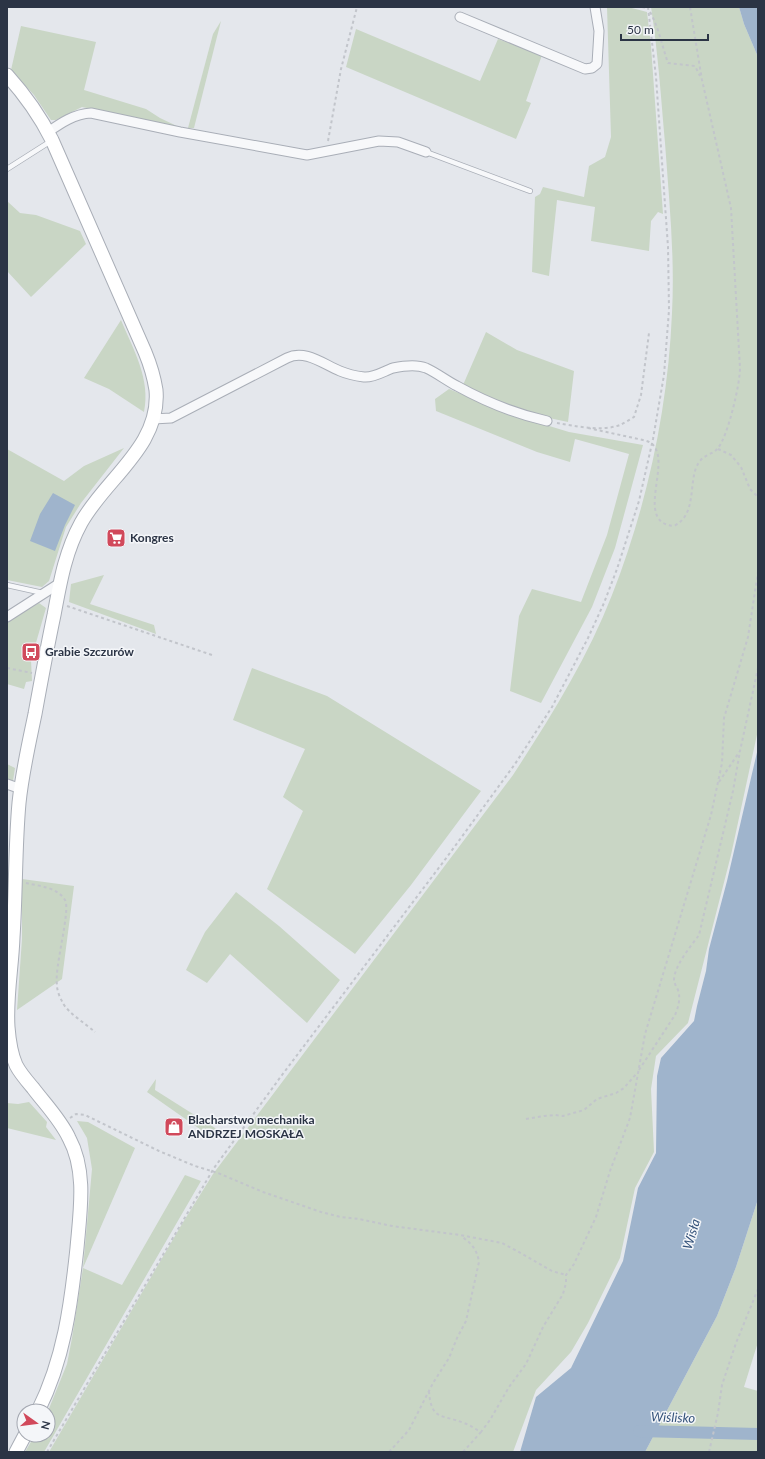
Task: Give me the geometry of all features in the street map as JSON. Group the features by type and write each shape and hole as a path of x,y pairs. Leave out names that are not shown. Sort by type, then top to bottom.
{"street":[{"path":"460,17 585,69 592,68 598,64 599,31 595,7"},
{"path":"7,75 32,106 50,136 148,358 156,391 153,419 147,436 139,449 99,496 80,524 68,552 56,602 21,789 8,1005 11,1052 16,1065 22,1074 61,1124 70,1139 78,1162 81,1184 80,1212 68,1320 60,1355 41,1403"},
{"path":"50,136 64,121 82,114 91,113 180,132 307,155 379,141 398,142 426,152"},
{"path":"153,419 171,418 286,358 299,354 308,356 342,372 366,377 379,374 393,368 408,366 425,368 490,403 528,417 548,422"},
{"path":"7,617 60,583"},
{"path":"7,784 21,789"},
{"path":"16,1452 21,1443"}],"lane":[{"path":"7,169 50,136"},
{"path":"426,152 530,191"},
{"path":"7,585 45,593"}],"path":[{"path":"326,152 341,69 357,7"},
{"path":"642,7 649,8"},
{"path":"548,422 588,428 643,440 652,444 658,453 655,510 658,518 663,523 674,526 680,523 685,517 689,508 696,468 703,456 718,449 724,437 738,392 740,378 731,208 702,80 690,7"},
{"path":"649,8 659,29 661,42 668,63 696,66 702,80"},
{"path":"46,1452 212,1172 282,1075 447,857 515,764 552,708 588,638 617,569 639,501 652,444 664,375 669,310 668,247 656,77 649,8"},
{"path":"588,428 618,425 634,417 641,395 649,333"},
{"path":"718,449 731,455 741,467 750,489 758,497"},
{"path":"463,1452 490,1420 509,1387 526,1364 543,1328 563,1294 566,1283 566,1275 574,1264 596,1217 610,1171 630,1118 645,1034 711,815 722,763 724,718 748,637 758,572"},
{"path":"56,602 212,655"},
{"path":"7,668 33,673"},
{"path":"526,1119 555,1114 563,1116 584,1110 597,1099 616,1093 624,1088 638,1072 672,1021 678,1006 679,992 675,985 674,978 677,969 699,935 733,790 758,668"},
{"path":"718,782 740,751"},
{"path":"16,881 51,888 66,901 56,985 63,1004 95,1032"},
{"path":"61,1124 76,1114 85,1115 159,1151 264,1192 321,1212 392,1226 460,1235 502,1244 552,1271 566,1275"},
{"path":"389,1452 409,1430 429,1391 449,1358 466,1321 471,1304 479,1262 478,1253 470,1243 460,1235"},
{"path":"709,1452 718,1413 722,1385 736,1343 758,1289"},
{"path":"429,1391 430,1403 434,1411 441,1417 466,1423 481,1432"}],"green space":[{"path":"607,7 628,7 647,12 651,46 663,214 658,212 651,221 649,251 591,241 595,207 557,200 549,276 532,272 535,197 540,194 543,187 584,197 589,166 605,157 611,137"},
{"path":"651,7 739,7 744,24 758,57 758,730 731,855 688,1023 656,1056 651,1089 654,1152 635,1188 620,1258 588,1323 571,1352 536,1390 513,1452 49,1452 54,1443 56,1443 56,1440 182,1224 213,1174 513,775 567,688 602,619 636,527 654,457 666,385 670,349 673,270 665,143 656,41"},
{"path":"221,21 194,128 188,128 213,34"},
{"path":"21,26 96,42 84,90 146,109 179,127 82,107 56,120 51,120 34,95 11,70"},
{"path":"356,29 480,81 498,39 542,55 526,101 531,103 516,139 346,67"},
{"path":"7,201 20,213 36,215 80,231 86,244 31,297 7,271"},
{"path":"121,320 140,364 143,376 146,400 144,412 109,389 84,378"},
{"path":"486,332 517,350 574,371 568,422 530,414 504,405 463,385"},
{"path":"449,389 513,415 569,432 643,445 615,548 592,607 541,703 510,691 519,616 532,589 581,602 607,535 629,454 575,439 570,462 537,452 436,411 435,399"},
{"path":"124,448 81,503 66,527 49,581 42,587 7,580 7,449 64,481 84,466"},
{"path":"104,575 90,604 154,625 156,634 69,602 71,584"},
{"path":"39,603 46,608 31,660 32,681 26,682 24,689 7,684 7,623"},
{"path":"252,668 327,696 481,791 411,885 355,954 267,889 303,811 283,797 305,749 233,720"},
{"path":"7,764 15,768 13,781 7,779"},
{"path":"22,879 74,886 62,979 17,1010 22,939"},
{"path":"236,892 279,926 340,980 307,1023 230,954 207,983 186,970 205,932"},
{"path":"156,1079 155,1090 223,1133 214,1139 147,1092"},
{"path":"29,1102 47,1122 46,1127 56,1140 7,1128 7,1103 18,1104"},
{"path":"77,1121 88,1122 135,1148 83,1268 92,1169 87,1138"},
{"path":"185,1175 201,1181 56,1431 56,1403 51,1403 67,1364 83,1268 122,1285"},
{"path":"758,1199 758,1342 744,1387 758,1391 758,1452 645,1452 717,1316 736,1267"},
{"path":"30,1443 49,1443 44,1452 25,1452"}],"water":[{"path":"739,7 758,7 758,57 744,24"},
{"path":"53,493 75,505 55,551 30,541 40,514"},
{"name":"Wisła","path":"758,748 758,1199 736,1267 717,1316 645,1452 520,1452 536,1397 571,1368 623,1261 638,1188 656,1153 657,1076 661,1058 694,1021 706,971 709,949 727,881"}],"waterway":[{"name":"Wiślisko","path":"639,1431 758,1434"}],"place":[{"name":"Kongres","path":"116,538"},
{"name":"Grabie Szczurów","path":"31,652"},
{"name":"Blacharstwo mechanika ANDRZEJ MOSKAŁA","path":"174,1127"}]}
